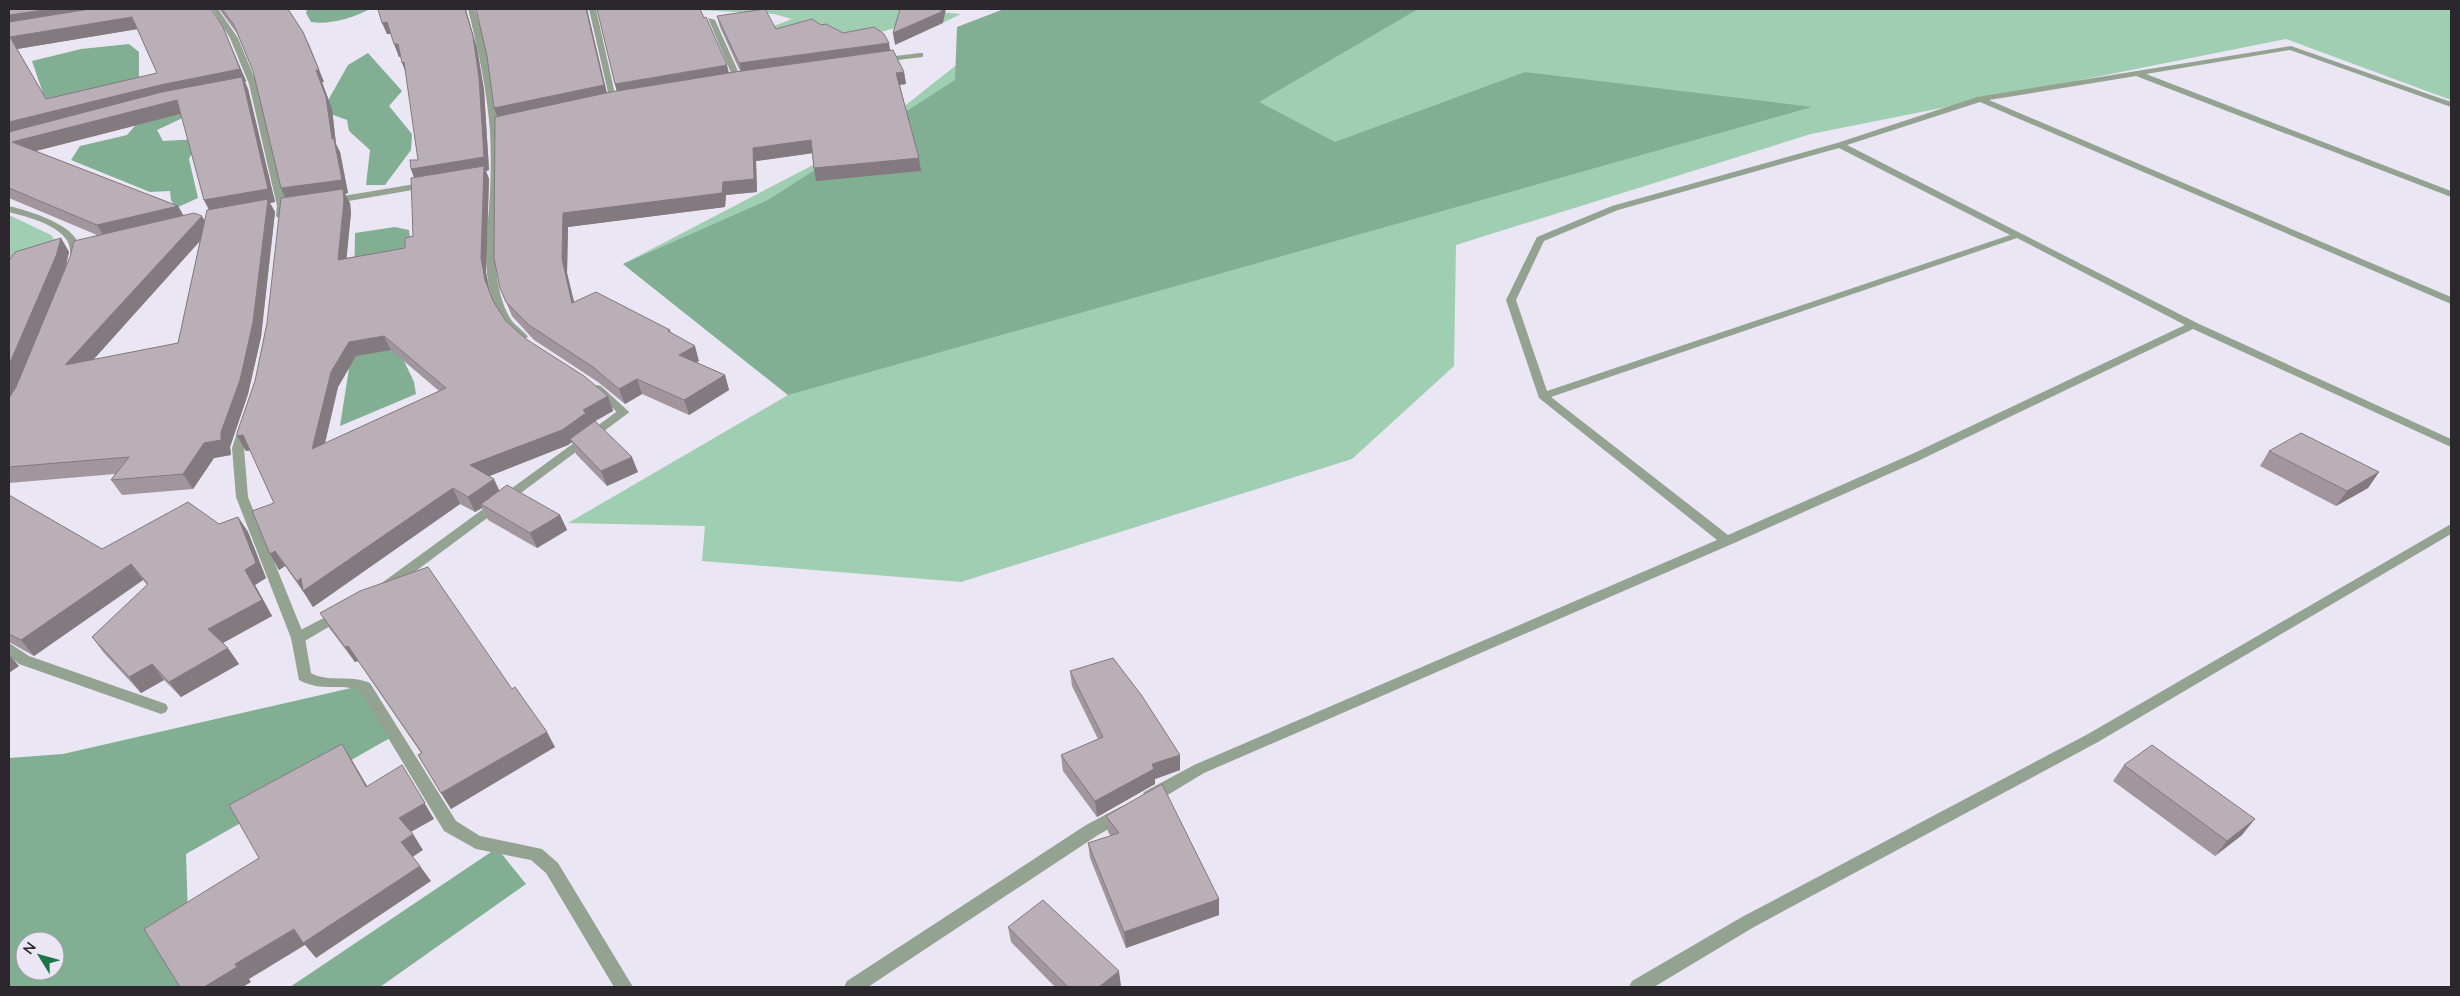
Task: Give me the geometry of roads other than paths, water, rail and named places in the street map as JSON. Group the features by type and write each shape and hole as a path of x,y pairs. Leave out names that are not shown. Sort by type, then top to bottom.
{"street":[{"path":"214,9 234,38 249,85 278,206 280,225"},
{"path":"471,9 481,36 498,125 491,174 491,260 496,290 507,320 534,347"},
{"path":"592,9 614,100"},
{"path":"710,20 738,80"},
{"path":"1727,541 1543,396 1512,300 1540,239 1615,208 1840,145 1980,99 2291,48 2451,105"},
{"path":"872,62 920,55"},
{"path":"2138,74 2451,194"},
{"path":"728,82 748,79"},
{"path":"604,102 623,99"},
{"path":"1980,99 2451,301"},
{"path":"1840,145 2193,325 2451,443"},
{"path":"322,202 437,183"},
{"path":"278,206 294,207"},
{"path":"9,208 64,230 81,250 72,270"},
{"path":"1543,396 2018,235"},
{"path":"853,987 1092,830 1199,769 1727,541 1916,457 2193,325"},
{"path":"373,596 623,412 589,383"},
{"path":"247,422 238,448 242,497 298,638 304,676 311,681 324,684 353,683 365,687 450,826 476,842 536,854 552,868 624,987"},
{"path":"1638,987 1748,922 2092,738 2451,528"},
{"path":"298,638 348,610"},
{"path":"9,648 24,660 161,708"}]}
